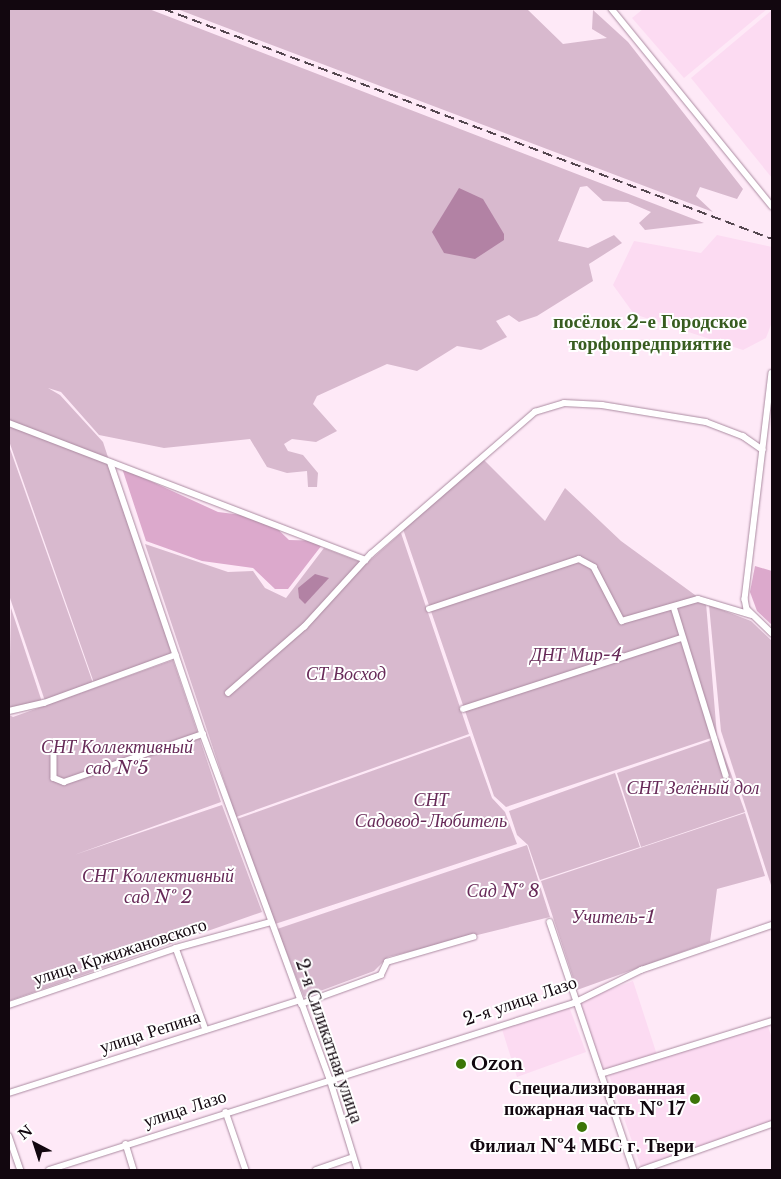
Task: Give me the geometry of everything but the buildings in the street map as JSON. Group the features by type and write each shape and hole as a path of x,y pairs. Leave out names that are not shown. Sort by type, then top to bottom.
{"street":[{"path":"612,9 772,206"},
{"path":"752,615 745,599 772,373"},
{"path":"228,693 304,627 366,560 535,412 564,403 706,422 743,436 763,450"},
{"path":"9,423 111,464 366,560"},
{"name":"2-я Силикатная улица","path":"111,464 203,734 330,1079 358,1170"},
{"path":"429,609 579,559 594,567 622,622 710,598 752,615 772,633"},
{"path":"674,607 682,638 726,775"},
{"path":"463,709 682,638"},
{"path":"9,711 31,708 175,655"},
{"path":"54,752 54,778 64,782 203,734"},
{"name":"улица Кржижановского","path":"9,1005 176,948 271,922"},
{"path":"550,922 574,1003 634,1170"},
{"name":"2-я улица Лазо","path":"330,1079 574,1003 641,970 772,925"},
{"name":"улица Репина","path":"9,1093 380,976 387,962 473,938"},
{"path":"176,948 206,1030"},
{"path":"601,1074 772,1021"},
{"name":"улица Лазо","path":"49,1170 330,1079"},
{"path":"226,1112 246,1170"},
{"path":"642,1170 772,1124"},
{"path":"9,1136 21,1170"},
{"path":"126,1144 134,1170"},
{"path":"316,1170 353,1157"}],"shaded area":[{"path":"643,9 767,9 684,78 632,18"},
{"path":"772,10 772,178 691,78"},
{"path":"459,188 483,199 504,234 504,240 475,259 444,253 432,232"},
{"path":"717,235 772,247 772,322 766,338 743,350 634,314 613,285 634,241 701,253"},
{"path":"122,468 218,512 266,518 289,540 325,541 288,589 275,589 253,568 202,561 146,541"},
{"path":"755,566 772,571 772,625 757,611 750,592"},
{"path":"315,574 329,578 305,604 299,598 298,588"},
{"path":"633,981 657,1055 602,1073 580,1001"},
{"path":"568,1004 586,1052 517,1077 501,1026"},
{"name":"Специализированная пожарная часть № 17","path":"767,1024 772,1038 772,1123 641,1167 609,1075"}],"green space":[{"path":"9,9 149,9 704,223 645,230 639,223 651,212 628,202 603,201 587,186 580,187 558,241 588,248 614,235 622,243 589,264 593,281 537,316 519,322 509,315 496,321 507,337 481,350 457,346 417,371 387,364 317,396 313,404 337,431 316,442 292,439 284,444 288,451 303,455 318,473 317,487 308,487 307,471 287,473 267,467 250,439 164,448 99,435 61,392 48,388 60,395 103,442 172,653 94,683 9,441"},
{"path":"177,9 527,9 563,44 607,38 592,29 593,10 628,42 743,189 737,199 700,187 696,196 713,212"},
{"path":"9,446 93,683 45,701 9,595"},
{"name":"ДНТ Мир-4","path":"484,460 545,521 565,488 621,541 706,603 717,736 506,807 494,796 403,529"},
{"name":"СТ Восход","path":"401,533 469,734 236,817 145,544 228,572 253,571 265,588 286,598 324,548 366,564"},
{"path":"709,605 751,621 772,641 772,888 721,731"},
{"path":"11,608 42,702 15,710 9,707"},
{"path":"173,660 221,802 74,855 222,805 262,912 9,1001 9,715 13,717"},
{"name":"СНТ Садовод-Любитель","path":"470,736 492,798 505,812 517,844 272,925 237,819"},
{"name":"СНТ Зелёный дол","path":"718,738 745,812 641,847 617,773"},
{"path":"615,773 640,847 540,880 528,845 517,835 509,811"},
{"name":"Учитель-1","path":"745,813 765,876 717,889 710,942 577,990 541,881"},
{"name":"Сад № 8","path":"527,845 550,917 388,957 374,971 304,997 277,929"}],"railway":[{"path":"164,9 772,239"}],"place":[{"name":"Ozon","path":"461,1064"},
{"name":"Специализированная пожарная часть № 17","path":"695,1099"},
{"name":"Филиал №4 МБС г. Твери","path":"582,1127"}],"district":[{"name":"посёлок 2-е Городское торфопредприятие","path":"650,333"}],"park label":[{"name":"СНТ Коллективный сад №5","path":"117,758"},
{"name":"СНТ Коллективный сад № 2","path":"158,888"}]}
